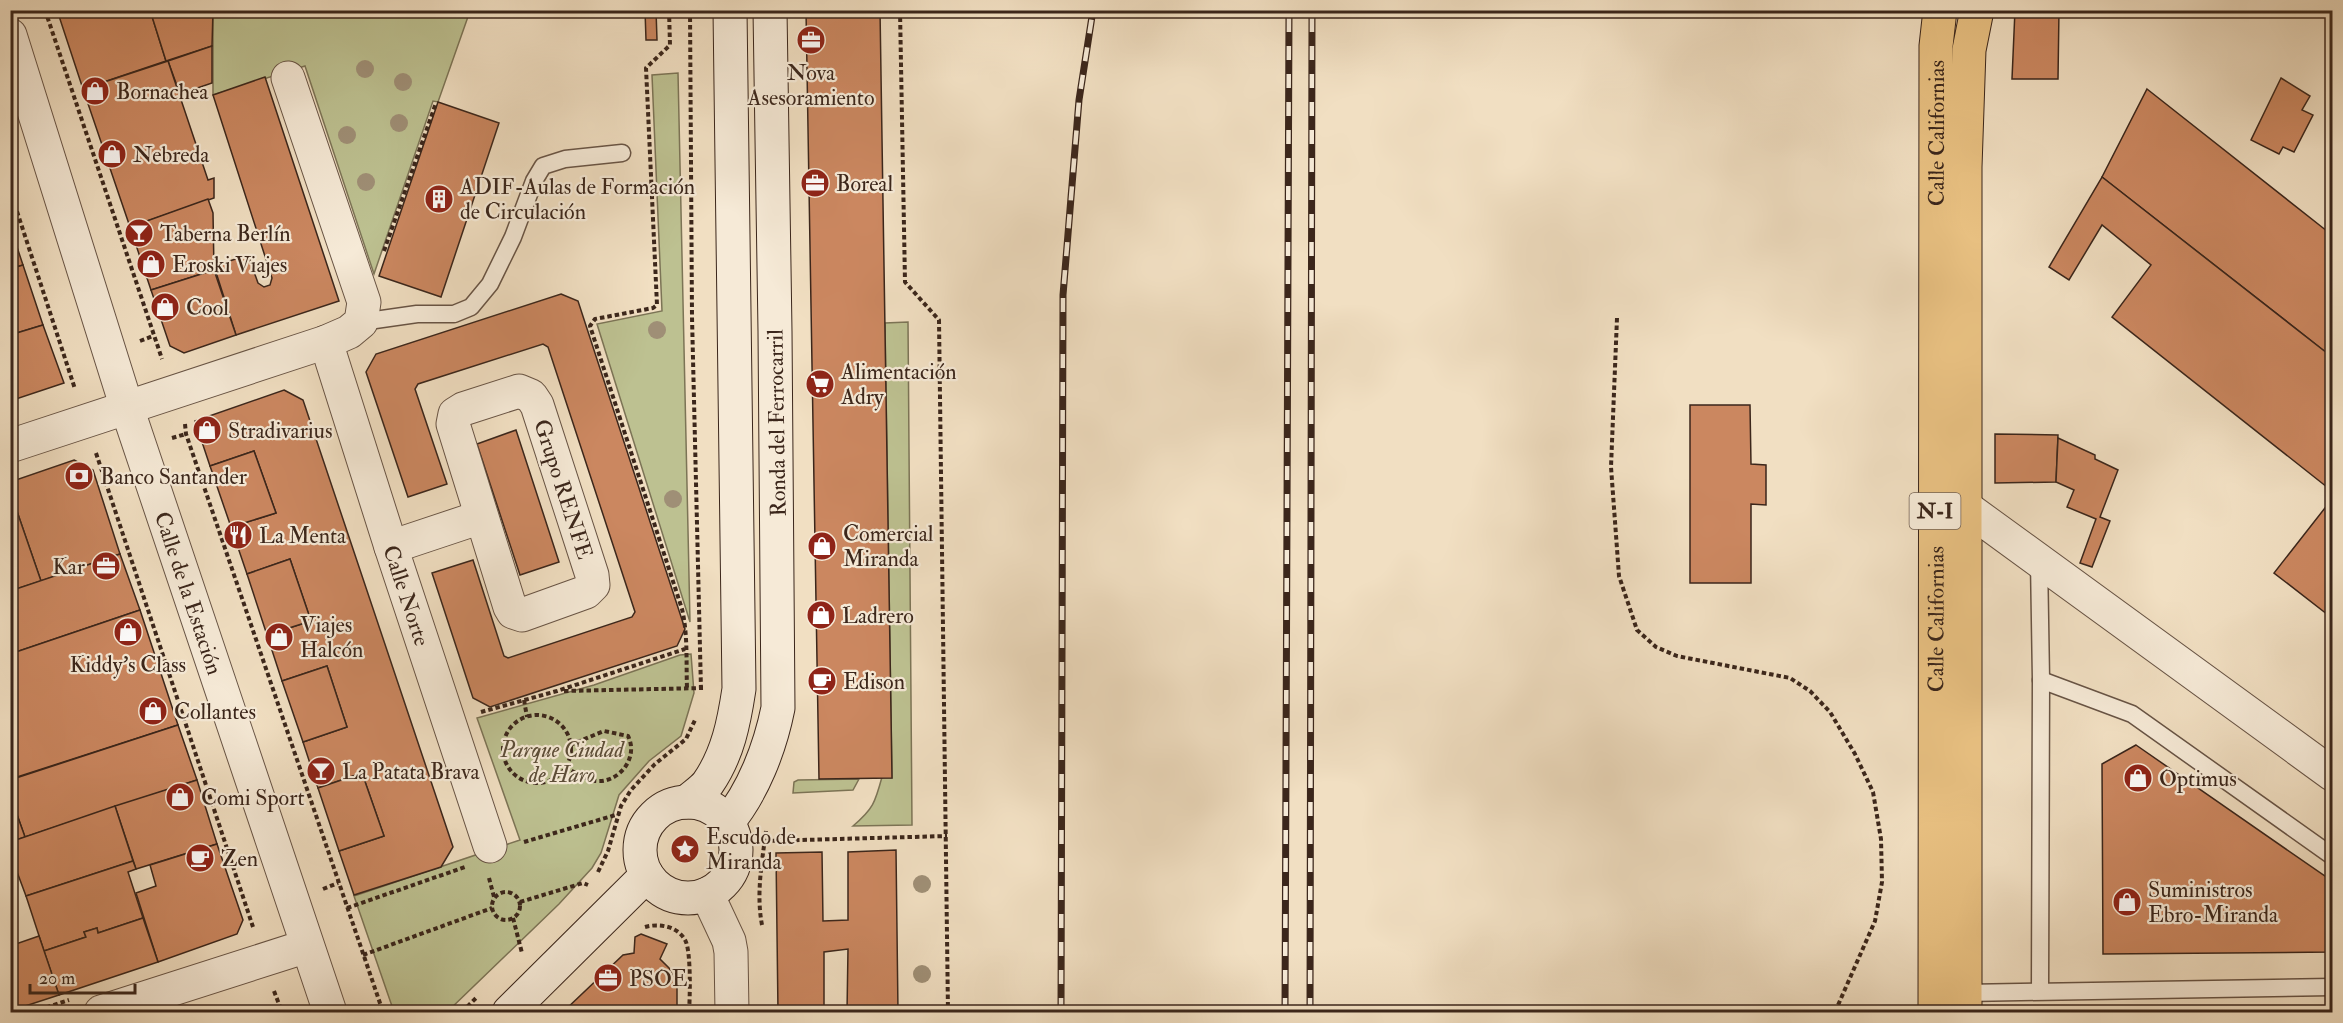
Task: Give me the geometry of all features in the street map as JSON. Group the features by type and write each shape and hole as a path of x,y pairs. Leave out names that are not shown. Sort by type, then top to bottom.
{"highway":[{"name":"Calle Californias","path":"1935,1012 1936,46 1940,10"},
{"name":"Calle Californias","path":"1965,1003 1966,100 1970,50 1977,10"}],"street":[{"name":"Ronda del Ferrocarril","path":"687,802 707,784 720,762 730,739 739,689 730,10"},
{"name":"Ronda del Ferrocarril","path":"727,823 747,795 764,754 778,708 770,10"},
{"name":"Calle de la Estación","path":"10,35 128,408 330,1012"},
{"name":"Calle Norte","path":"288,78 364,302 345,332 391,547 490,846"},
{"path":"10,446 179,391 345,332"},
{"name":"Grupo RENFE","path":"519,391 531,396 537,405 592,575 593,585 586,592 522,615 513,612 482,518 453,424 455,414 463,409 519,391"},
{"path":"1964,506 2332,774"},
{"path":"391,547 482,518"},
{"path":"687,802 700,804 713,809 727,823 735,846 735,861 729,875 707,894 694,898 667,893 656,886 647,875 640,852 641,839 652,818 662,810 673,804 687,802"},
{"path":"509,1012 647,875"},
{"path":"707,894 729,941 732,1012"},
{"path":"101,1012 307,946"}],"lane":[{"path":"345,332 417,314 454,314 471,307 490,284 513,237 534,181 543,166 565,159 622,153"},
{"path":"2039,560 2040,991"},
{"path":"2041,680 2132,714 2332,856"},
{"path":"1965,1003 2040,991 2332,987"}],"path":[{"path":"45,10 161,358 172,366 188,416 184,428 383,1012"},
{"path":"669,10 670,45 646,68 657,305 653,308 595,319 590,326 682,609 687,630 685,649 687,688"},
{"path":"690,10 692,317 701,697"},
{"path":"900,10 905,282 939,320 948,1012"},
{"path":"383,254 436,103"},
{"path":"10,190 263,960"},
{"path":"1617,318 1611,467 1619,576 1637,630 1656,647 1677,656 1790,678 1800,684 1830,712 1855,754 1873,792 1881,838 1882,882 1875,921 1835,1012"},
{"path":"472,715 557,691 685,649"},
{"path":"557,691 702,688"},
{"path":"524,700 527,717"},
{"path":"542,715 553,719 568,735 570,745 565,767 558,775 548,780 526,781 508,767 504,757 505,735 512,725 527,717 542,715"},
{"path":"596,878 608,851 621,806 631,790 655,764 686,739 697,716"},
{"path":"565,767 596,781 605,779 623,771 632,755 633,745 628,736 604,731 570,745"},
{"path":"765,841 947,836"},
{"path":"520,902 583,883 591,886"},
{"path":"506,891 515,894 520,902 519,912 513,918 504,921 493,913 495,898 506,891"},
{"path":"363,955 492,908"},
{"path":"513,918 522,954"},
{"path":"638,929 657,923 674,929 686,941 690,976 689,1012"},
{"path":"275,993 282,1012"}],"green space":[{"path":"213,11 470,11 438,102 433,101 374,274 305,66 213,95"},
{"path":"678,73 690,622 597,324 662,311 652,75"},
{"path":"908,322 912,825 853,826 872,805 882,777 892,778 885,323"},
{"name":"Parque Ciudad de Haro","path":"691,654 694,693 681,736 649,761 619,795 601,853 592,868 559,904 447,1012 394,1012 354,896 520,840 477,718 594,685 680,655"},
{"path":"859,779 853,790 793,793 794,782 798,780"}],"building":[{"path":"57,10 150,10 166,61 83,89"},
{"path":"150,10 213,10 212,46 166,61"},
{"path":"645,10 656,10 657,40 646,40"},
{"path":"806,10 880,10 892,778 819,779"},
{"path":"2015,10 2059,10 2058,79 2012,79"},
{"path":"212,46 212,83 180,94 168,61"},
{"path":"168,61 208,180 214,178 214,198 130,227 83,89"},
{"path":"265,77 339,301 236,335 214,266 248,255 258,283 264,287 270,285 272,278 213,95"},
{"path":"2281,78 2310,96 2302,110 2313,115 2294,152 2283,147 2279,154 2251,140"},
{"path":"2147,89 2332,235 2332,357 2102,177"},
{"name":"ADIF-Aulas de Formación de Circulación","path":"438,102 499,123 441,297 379,276"},
{"path":"2102,177 2332,357 2332,491 2112,317 2151,265 2102,225 2069,280 2049,267"},
{"path":"208,199 213,213 214,270 151,290 130,227"},
{"path":"10,226 23,265 10,269"},
{"path":"23,265 43,325 10,335 10,269"},
{"path":"214,270 236,335 184,353 170,346 151,290"},
{"path":"561,294 578,301 685,629 677,646 490,707 473,698 432,573 473,560 504,656 508,658 632,617 635,612 548,347 543,344 418,384 415,389 447,484 408,497 366,372 376,354"},
{"path":"43,325 64,383 10,401 10,335"},
{"path":"284,390 303,400 453,847 441,867 354,895 339,851 384,836 362,773 318,788 303,742 347,727 327,666 282,681 267,635 311,621 290,559 247,574 231,527 276,513 254,451 210,466 195,421"},
{"path":"1690,405 1750,405 1751,464 1766,465 1766,505 1751,504 1751,583 1690,583"},
{"path":"516,430 559,562 520,575 477,444"},
{"path":"1995,434 2058,435 2056,482 1995,483"},
{"path":"2058,438 2095,455 2095,459 2118,470 2100,517 2110,521 2092,567 2080,563 2096,519 2067,507 2074,490 2056,482"},
{"path":"254,451 276,513 231,527 210,466"},
{"path":"74,460 93,470 120,554 41,581 10,491 10,482"},
{"path":"10,491 41,581 10,591"},
{"path":"2332,499 2332,618 2274,573"},
{"path":"120,554 140,610 10,654 10,591"},
{"path":"290,559 311,621 267,635 247,574"},
{"path":"140,610 178,725 14,778 10,769 10,654"},
{"path":"327,666 347,727 303,742 282,681"},
{"path":"178,725 197,780 25,837 10,795 10,780"},
{"path":"2136,745 2332,881 2332,952 2103,954 2102,764"},
{"path":"362,773 384,836 339,851 318,788"},
{"path":"197,780 217,844 136,869 115,806"},
{"path":"10,795 25,837 10,842"},
{"path":"115,806 133,861 26,896 10,853 10,842"},
{"path":"217,844 243,920 237,934 158,962 136,893 156,886 150,865"},
{"path":"896,850 898,1012 847,1012 848,949 824,952 824,1012 778,1012 776,853 822,852 823,921 848,920 848,852"},
{"path":"133,861 136,869 128,872 143,918 98,933 97,928 84,932 86,937 44,951 26,896"},
{"path":"143,918 158,962 59,995 44,951 86,937 84,932 97,928 98,933"},
{"path":"641,934 667,944 660,959 669,968 677,984 677,1012 563,1012 623,955 634,953 635,937"},
{"path":"39,936 59,995 10,1011 10,946"},
{"path":"260,1006 273,1012 243,1012"}],"railway":[{"path":"1061,1012 1063,295 1079,100 1093,10"},
{"path":"1285,1012 1289,10"},
{"path":"1310,1012 1312,10"}],"place":[{"name":"Nova Asesoramiento","path":"811,40"},
{"name":"Bornachea","path":"95,91"},
{"name":"Nebreda","path":"112,154"},
{"name":"Boreal","path":"815,183"},
{"name":"ADIF-Aulas de Formación de Circulación","path":"439,199"},
{"name":"Taberna Berlín","path":"139,233"},
{"name":"Eroski Viajes","path":"151,264"},
{"name":"Cool","path":"165,307"},
{"name":"Alimentación Adry","path":"820,384"},
{"name":"Stradivarius","path":"207,430"},
{"name":"Banco Santander","path":"79,476"},
{"name":"La Menta","path":"238,535"},
{"name":"Comercial Miranda","path":"822,546"},
{"name":"Kar","path":"106,566"},
{"name":"Ladrero","path":"821,615"},
{"name":"Kiddy's Class","path":"128,632"},
{"name":"Viajes Halcón","path":"279,637"},
{"name":"Edison","path":"822,681"},
{"name":"Collantes","path":"153,711"},
{"name":"La Patata Brava","path":"321,771"},
{"name":"Optimus","path":"2138,778"},
{"name":"Comi Sport","path":"180,797"},
{"name":"Escudo de Miranda","path":"685,849"},
{"name":"Zen","path":"200,858"},
{"name":"Suministros Ebro-Miranda","path":"2127,902"},
{"name":"PSOE","path":"608,978"}]}
